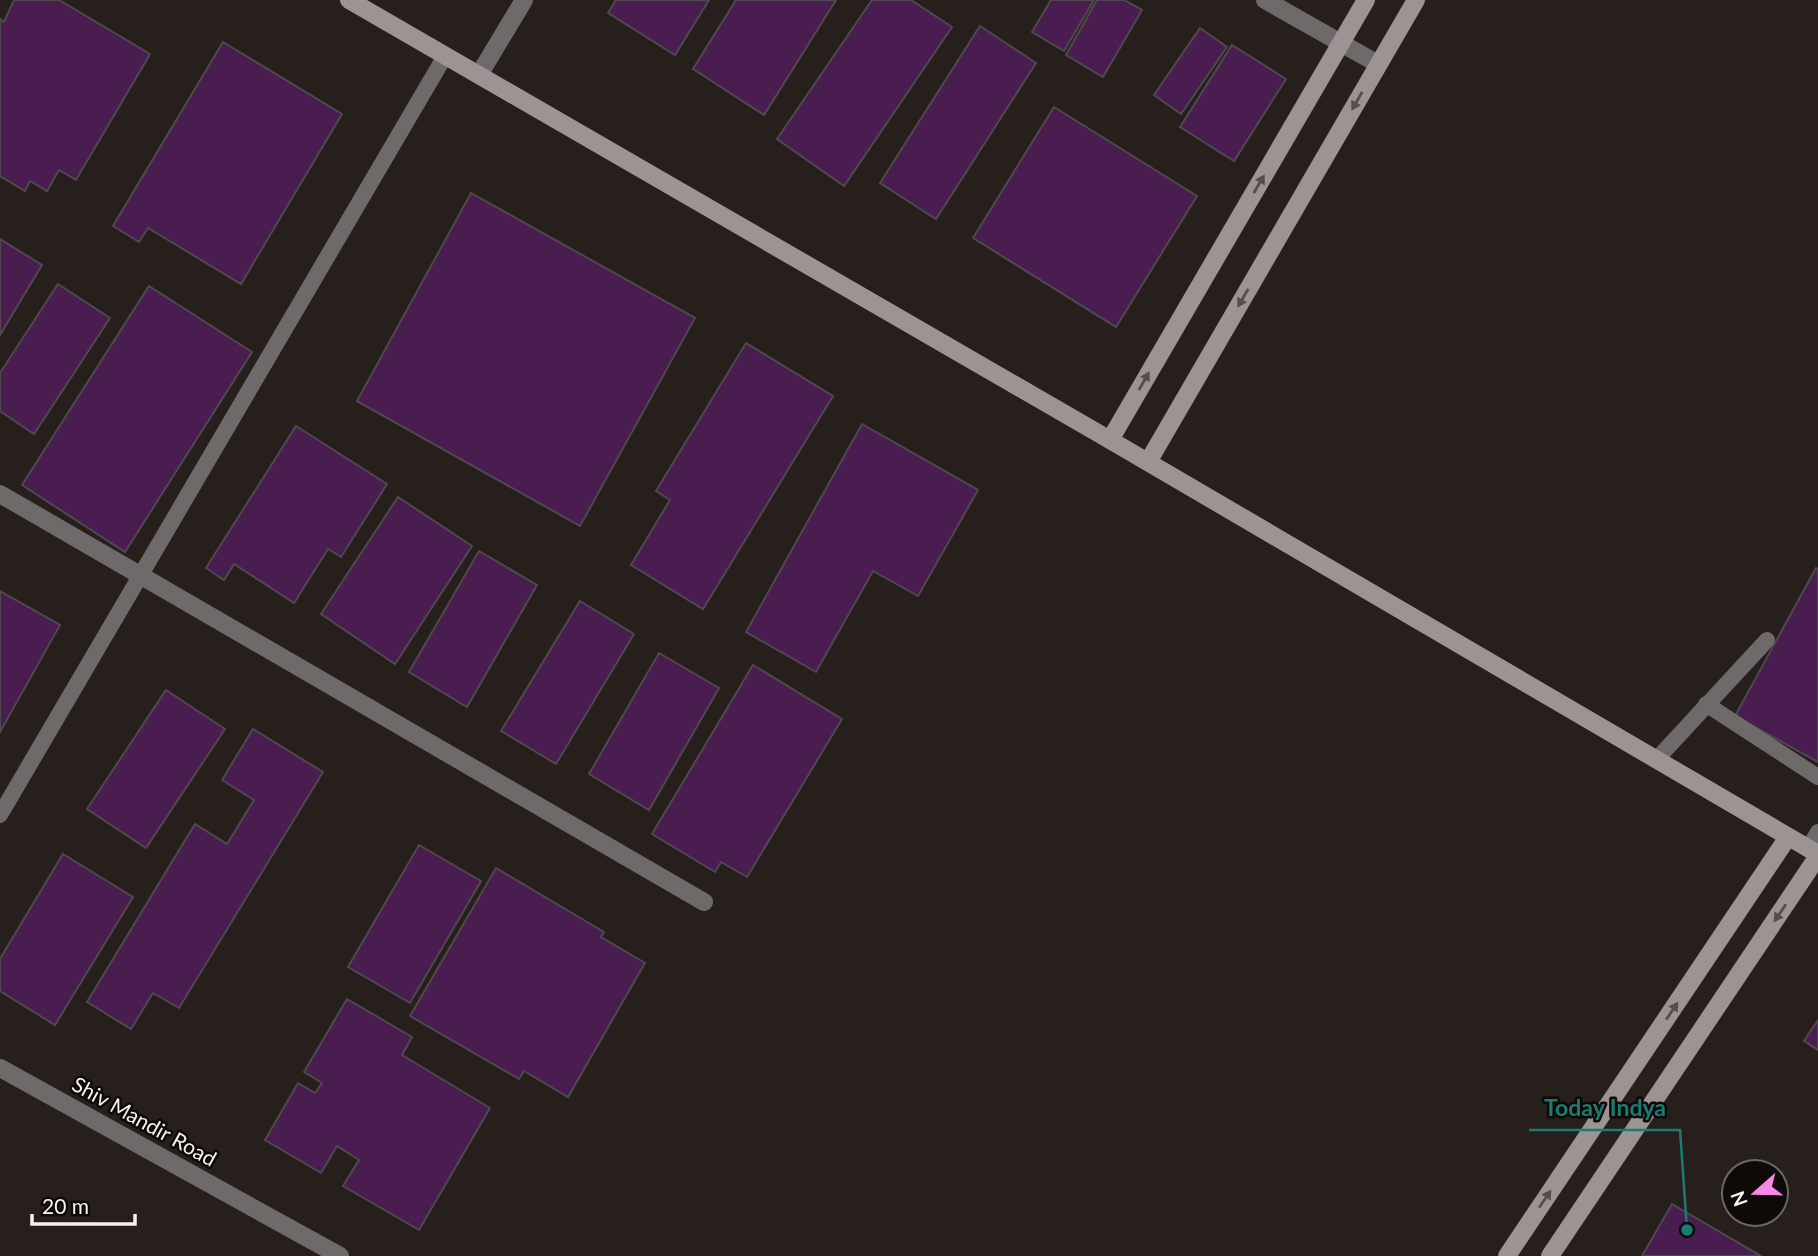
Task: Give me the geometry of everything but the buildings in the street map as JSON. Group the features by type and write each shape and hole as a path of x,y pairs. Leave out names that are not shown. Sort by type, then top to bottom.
{"street":[{"path":"348,0 1148,462 1815,853 1550,1256"},
{"path":"480,75 524,0"},
{"path":"1265,0 1378,64"},
{"path":"1110,440 1366,0"},
{"path":"1148,462 1416,0"},
{"path":"0,494 704,902"},
{"path":"1507,1256 1788,837"},
{"name":"Shiv Mandir Road","path":"0,1068 340,1256"}],"lane":[{"path":"0,815 445,56"},
{"path":"1656,760 1767,640"},
{"path":"1706,704 1818,777"},
{"path":"1815,853 1818,832"}],"place":[{"name":"Today Indya","path":"1687,1230"}]}
